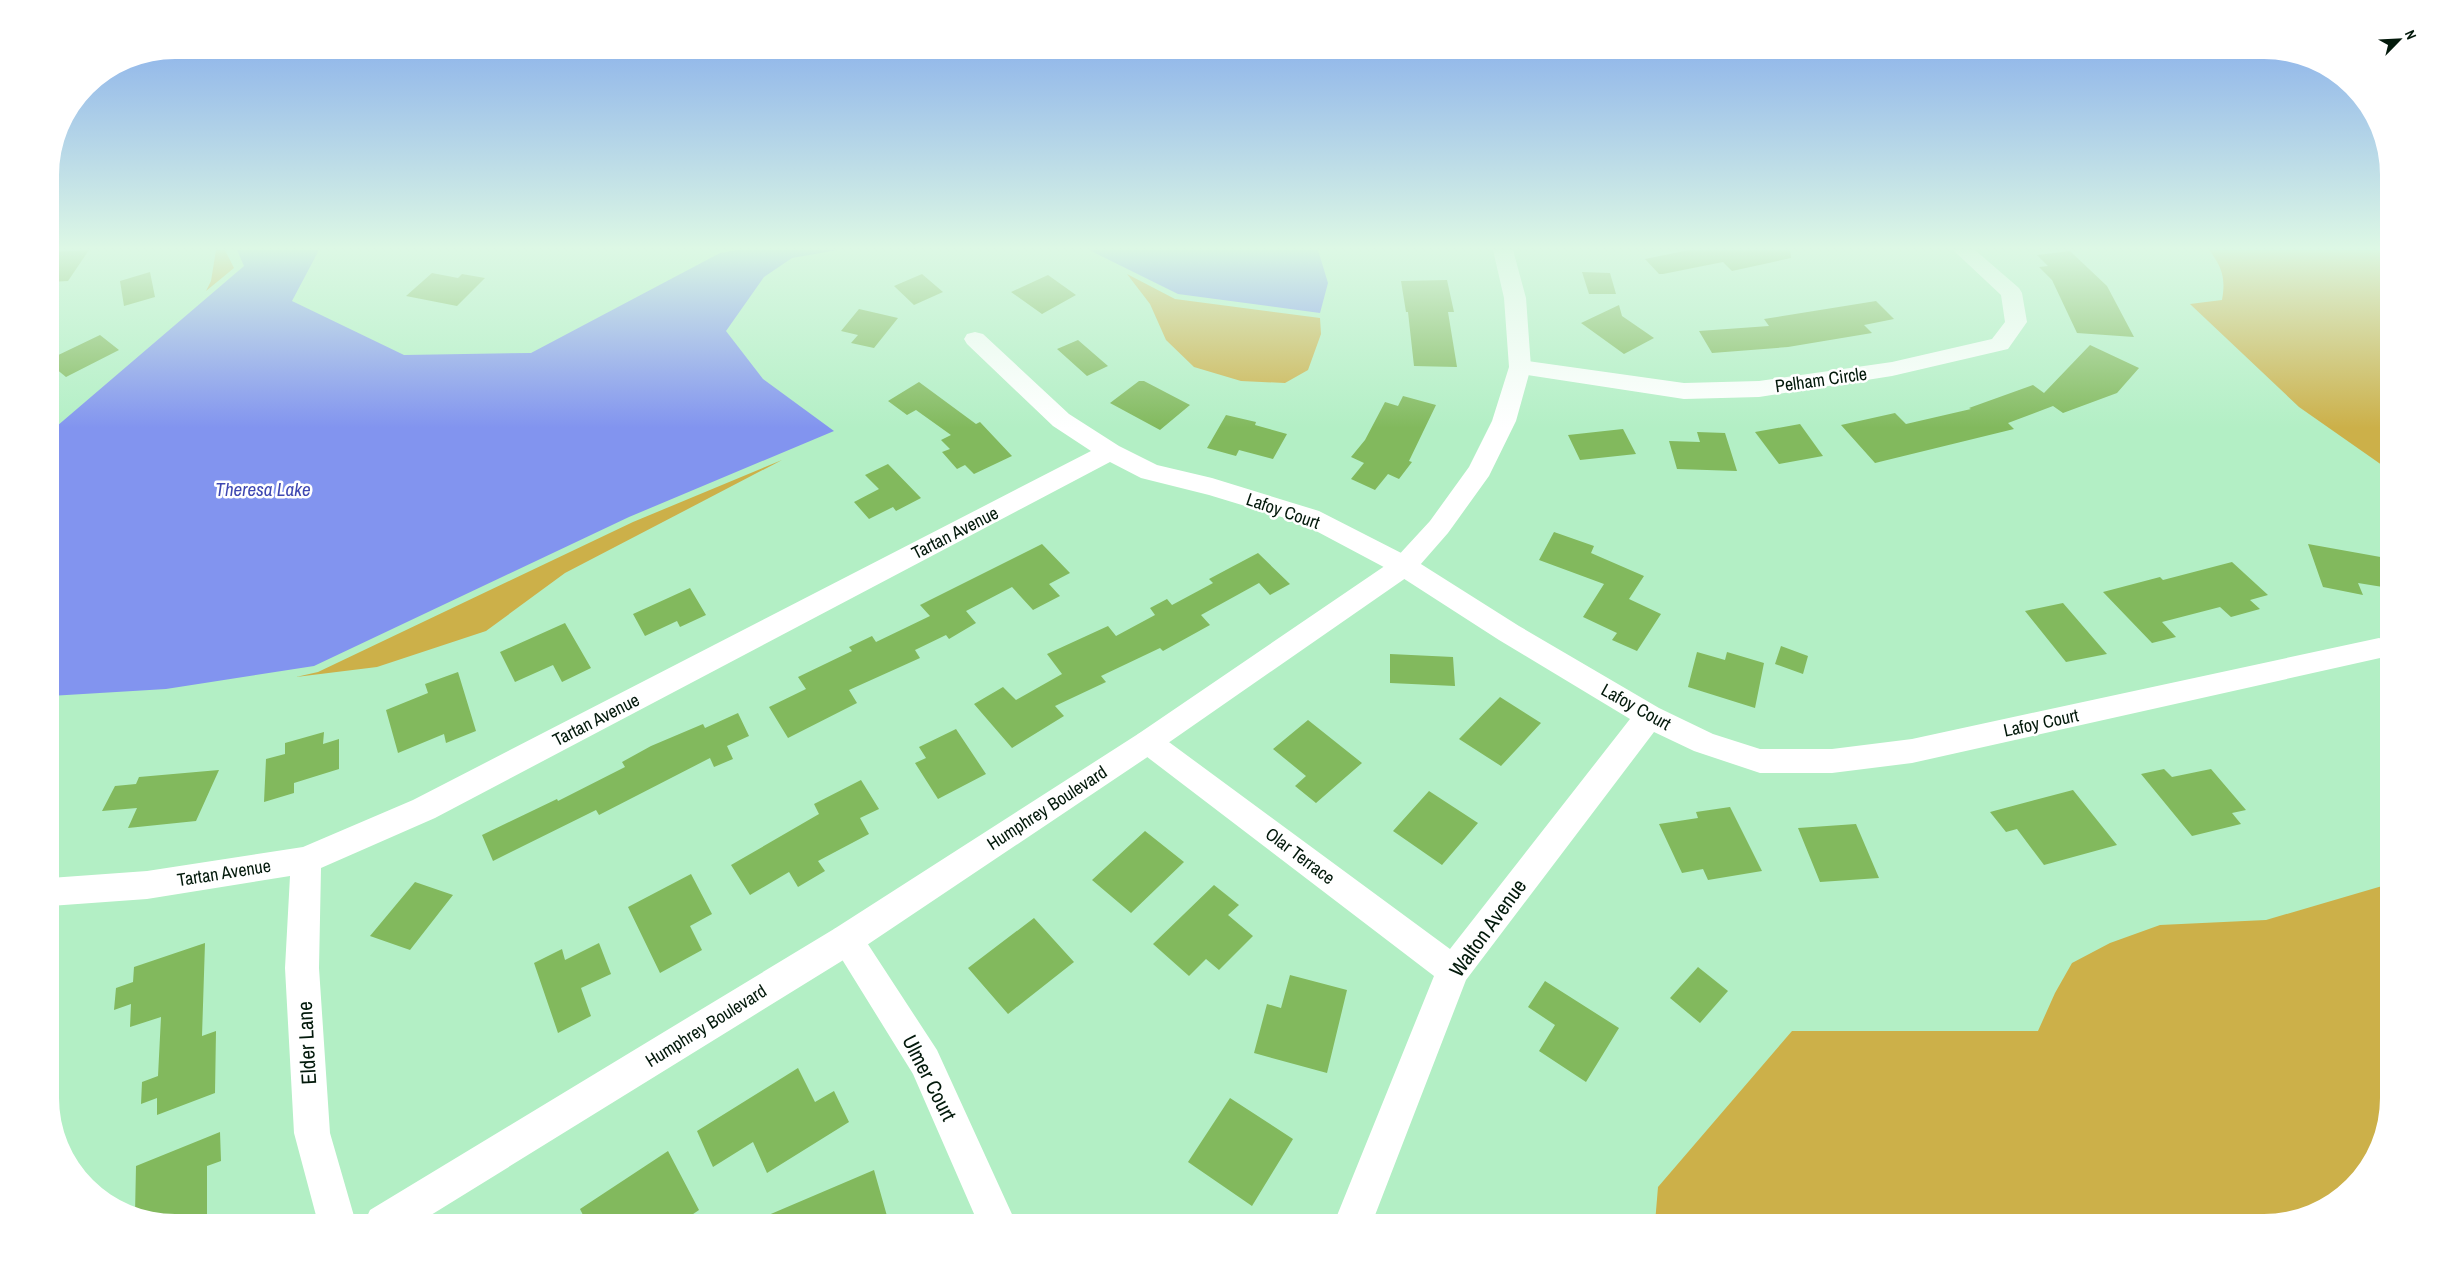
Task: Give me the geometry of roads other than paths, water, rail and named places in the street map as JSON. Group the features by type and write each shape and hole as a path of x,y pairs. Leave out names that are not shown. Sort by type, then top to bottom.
{"street":[{"name":"Humphrey Boulevard","path":"398,1214 846,940 1148,742 1404,566 1439,527 1480,470 1504,421 1520,367 1516,309"},
{"name":"Pelham Circle","path":"1520,367 1684,391 1759,388 1892,370 2000,344 2016,322 2014,309"},
{"name":"Lafoy Court","path":"975,340 1061,420 1110,452 1150,472 1212,487 1310,517 1404,566 1509,633 1649,716 1704,742 1760,760 1832,761 1912,751 2378,649"},
{"name":"Tartan Avenue","path":"59,891 147,884 306,860 424,809 1110,452"},
{"name":"Walton Avenue","path":"1356,1214 1453,971 1649,716"},
{"name":"Olar Terrace","path":"1148,742 1453,971"},
{"name":"Elder Lane","path":"306,860 302,968 312,1133 334,1214"},
{"name":"Ulmer Court","path":"846,940 925,1062 993,1214"}],"water":[{"name":"Theresa Lake","path":"193,309 309,309 404,355 531,353 613,309 741,309 726,331 763,379 834,431 629,517 314,666 166,689 59,695 59,424"},
{"path":"1293,309 1321,309 1320,313"}]}
